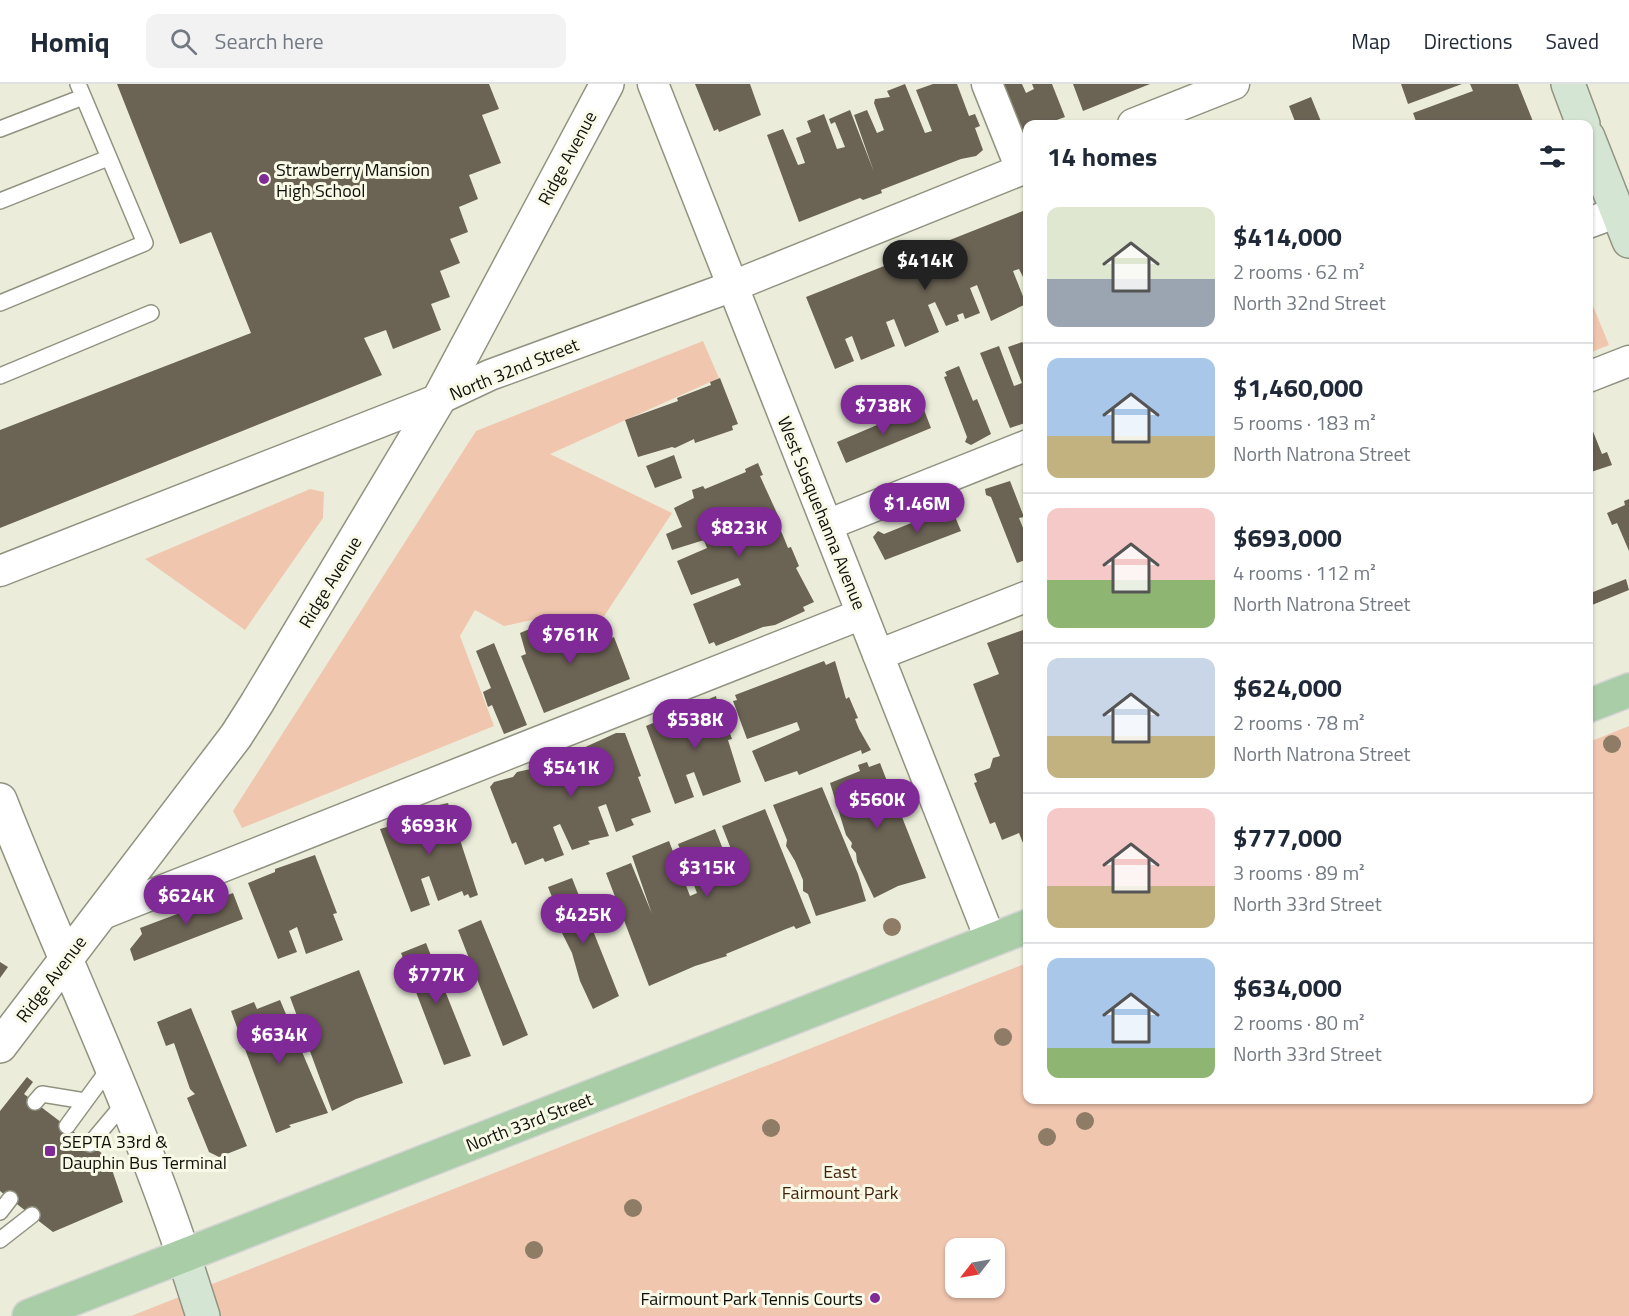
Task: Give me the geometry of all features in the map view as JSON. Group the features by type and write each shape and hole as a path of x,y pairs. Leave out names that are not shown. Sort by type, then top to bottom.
{"main road":[{"path":"1568,84 1582,120"},
{"path":"1593,156 1612,225"},
{"path":"1593,704 1629,690"},
{"name":"North 33rd Street","path":"29,1316 1023,928"},
{"path":"184,1257 203,1316"}],"street":[{"name":"Ridge Avenue","path":"0,1046 241,728 439,399 606,84"},
{"name":"West Susquehanna Avenue","path":"653,84 991,941"},
{"path":"987,84 1023,166"},
{"path":"1143,120 1234,84"},
{"name":"North 32nd Street","path":"0,571 439,399 490,375 733,286 1023,168"},
{"path":"1593,375 1629,361"},
{"path":"827,525 1023,447"},
{"path":"878,655 1023,598"},
{"path":"100,915 862,614"},
{"path":"0,800 126,1101 184,1257"}],"lane":[{"path":"0,129 80,90 145,243 0,303"},
{"path":"0,201 108,158"},
{"path":"0,376 151,313"},
{"path":"67,1126 111,1065"},
{"path":"35,1102 42,1094 85,1101"},
{"path":"90,1144 126,1101"},
{"path":"0,1212 10,1199"},
{"path":"0,1240 32,1215"}],"green space":[{"path":"1593,306 1609,345 1593,351"},
{"path":"703,341 719,378 550,454 672,513 593,633 559,614 504,626 475,610 460,636 494,726 242,828 233,811 476,431"},
{"path":"310,489 324,492 323,518 245,630 145,559"},
{"name":"East Fairmount Park","path":"1629,726 1629,1316 131,1316 1023,965 1023,1104 1593,1104 1593,740"}],"building":[{"name":"Strawberry Mansion High School","path":"117,84 489,84 499,109 482,115 501,163 469,175 478,199 459,207 468,232 450,239 460,263 440,271 450,297 431,304 441,330 393,349 386,330 364,338 382,375 0,528 0,430 251,333 211,232 180,244"},
{"path":"695,84 750,84 761,115 719,132 718,129 714,131"},
{"path":"905,84 925,133 932,131 916,90 933,84 957,84 969,116 975,114 980,126 975,128 983,150 976,156 961,159 881,190 882,193 863,200 860,198 799,222 767,135 783,129 798,165 805,163 796,138 811,132 807,121 824,114 837,149 845,147 835,122 831,124 829,119 850,110 874,172 854,115 867,110 877,133 884,130 874,103 875,99 890,97 887,91"},
{"path":"1003,84 1022,84 1026,93 1034,89 1032,84 1052,84 1065,117 1057,120 1023,120 1022,134"},
{"path":"1073,84 1150,84 1083,111"},
{"path":"1401,84 1462,84 1408,104"},
{"path":"1470,84 1518,84 1532,120 1416,120 1413,113 1473,91"},
{"path":"1311,97 1320,120 1294,120 1289,106"},
{"path":"1023,211 1023,277 1019,269 1013,271 1023,296 1023,305 991,321 977,285 970,288 980,313 965,319 963,313 957,315 959,321 946,326 935,302 928,305 939,332 905,347 894,319 886,322 895,346 861,360 852,336 845,339 854,361 835,369 806,297"},
{"path":"1023,343 1023,424 1010,428 980,353 999,346 1014,386 1022,383 1008,347"},
{"path":"959,366 973,401 977,399 991,434 971,445 965,442 967,437 944,377 947,376 945,372"},
{"path":"720,378 738,424 732,426 733,430 695,443 694,439 675,448 638,457 625,420 678,401 677,398 711,385 710,382"},
{"path":"924,410 931,428 846,463 837,442 896,417 898,421"},
{"path":"1593,432 1602,454 1607,452 1612,465 1593,471"},
{"path":"674,455 682,478 655,488 646,466"},
{"path":"758,463 763,475 760,476 781,522 778,524 788,548 791,547 799,566 796,568 814,602 803,607 805,611 775,625 763,627 716,646 714,642 709,644 693,604 741,585 738,578 691,595 677,561 707,548 704,540 672,550 666,534 682,527 674,508 694,498 692,490 703,486 705,489 746,472 745,469"},
{"path":"1010,481 1023,514 1023,517 1019,518 1023,528 1023,561 1017,563 991,497 986,495 985,489"},
{"path":"1629,499 1629,551 1617,523 1612,525 1607,513 1625,505 1624,501"},
{"path":"951,507 961,531 885,560 873,537 878,531 884,534"},
{"path":"1626,579 1629,590 1593,605 1593,592"},
{"path":"553,619 563,642 593,630 599,644 614,637 630,679 544,713 521,656 526,654 520,633"},
{"path":"1023,630 1023,843 1019,833 1002,840 995,822 990,824 974,783 977,782 974,774 990,768 993,758 1000,756 973,684 999,674 987,643"},
{"path":"494,643 527,725 504,734 492,705 488,707 483,692 491,688 476,651"},
{"path":"824,661 826,665 835,661 846,699 849,697 858,718 855,719 859,729 871,750 862,754 861,750 799,775 797,771 765,782 752,751 800,730 797,722 747,739 733,701 737,700 735,695"},
{"path":"716,696 719,710 721,709 732,739 728,740 741,782 703,796 694,772 686,775 694,797 675,804 646,726"},
{"path":"616,733 625,733 651,812 631,819 634,825 616,832 606,804 598,807 609,836 588,841 590,844 572,850 560,824 553,827 564,855 545,862 543,858 525,865 516,842 512,844 490,787 494,782 513,777 517,772 535,768 539,763 557,759 562,754 581,749"},
{"path":"867,762 869,767 880,763 892,794 898,797 903,811 902,817 926,878 898,886 874,898 857,862 856,853 851,847 852,843 846,835 830,783 860,771 858,765"},
{"path":"822,787 858,874 866,901 816,916 808,894 803,891 803,880 786,846 787,840 773,805"},
{"path":"448,803 478,895 470,898 468,894 464,896 462,891 438,901 429,876 421,879 430,905 411,912 380,829 387,827 389,823 404,821 417,813 425,812 430,807"},
{"path":"765,809 811,923 796,929 794,926 786,929 726,954 727,956 695,966 649,986 606,873 631,863 652,914 632,856 669,841 690,896 697,893 678,844 715,829 728,862 731,861 737,876 741,875 722,826"},
{"path":"315,855 337,913 333,914 343,940 306,954 297,927 289,931 297,952 278,959 248,883 275,872 275,869"},
{"path":"572,878 619,996 593,1009 562,933 563,925 548,887"},
{"path":"233,893 243,919 134,961 130,949 142,934 140,928"},
{"path":"481,920 528,1035 503,1046 458,930"},
{"path":"426,943 471,1056 444,1065 401,953"},
{"path":"0,962 8,967 0,978"},
{"path":"359,970 403,1083 356,1099 332,1111 290,997"},
{"path":"280,1000 328,1113 289,1125 291,1127 276,1133 231,1011 254,1002 257,1009"},
{"path":"191,1008 247,1146 219,1157 209,1152 187,1098 195,1094 190,1089 174,1043 166,1046 157,1022"},
{"name":"SEPTA 33rd & Dauphin Bus Terminal","path":"27,1077 33,1082 24,1094 108,1158 123,1202 53,1232 0,1191 0,1111"}],"place":[{"name":"Strawberry Mansion High School","path":"264,179"},
{"name":"SEPTA 33rd & Dauphin Bus Terminal","path":"50,1151"},
{"name":"Fairmount Park Tennis Courts","path":"875,1298"}]}
